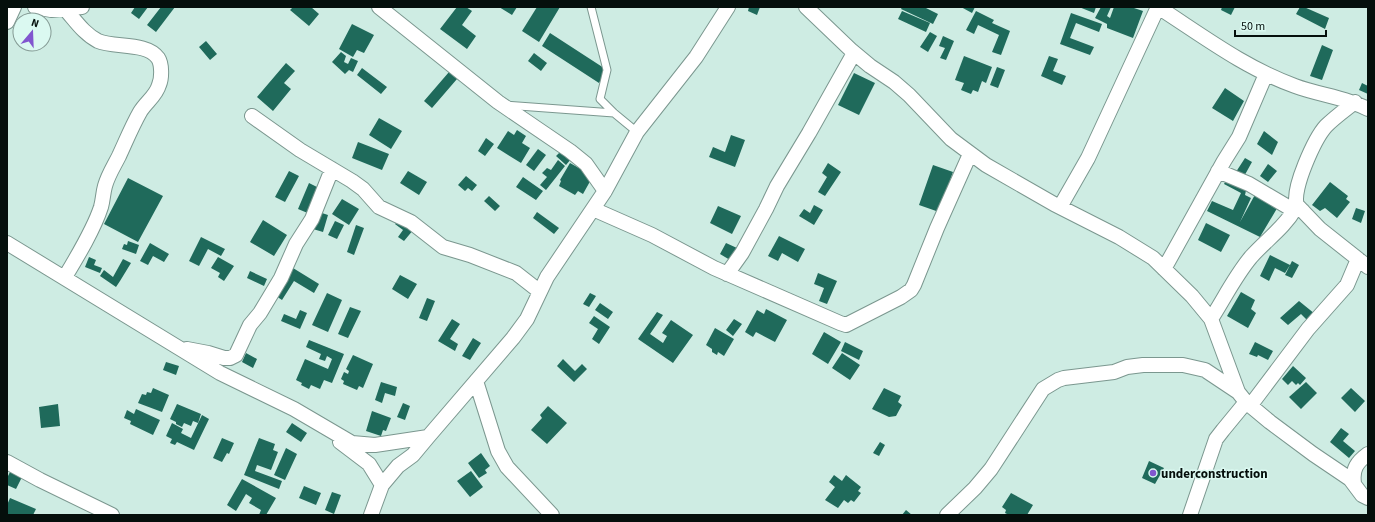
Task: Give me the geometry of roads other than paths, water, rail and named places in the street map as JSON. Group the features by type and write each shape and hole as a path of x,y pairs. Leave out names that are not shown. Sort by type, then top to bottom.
{"street":[{"path":"7,22 14,7"},
{"path":"35,7 52,10 82,7"},
{"path":"379,7 502,105 570,151 586,164 604,191"},
{"path":"371,515 382,485 398,466 414,455 513,338 527,319 539,291 547,277 604,191 637,132 696,57 728,7"},
{"path":"806,7 854,53 894,82 909,95 951,139 970,154 986,165 1060,207 1134,246 1153,258 1192,296 1211,319 1245,400"},
{"path":"1060,207 1088,158 1158,7 1244,63 1266,74 1296,86 1355,102 1368,109"},
{"path":"65,9 92,37 111,45 147,50 159,59 160,66 159,86 150,101 141,110 104,187 100,207 87,236 65,278"},
{"path":"727,274 742,253 777,186 854,53"},
{"path":"1164,269 1238,137 1266,74"},
{"path":"1299,210 1295,197 1298,184 1314,144 1326,126 1355,102"},
{"path":"252,116 300,150 363,190 379,207 411,222 443,247 516,273 539,291"},
{"path":"592,209 652,235 727,274 846,325 901,297 914,286 937,228 970,154"},
{"path":"179,347 224,358 236,356 250,325 260,313 281,278 296,244 312,219 332,169"},
{"path":"1190,515 1216,439 1245,400 1347,285 1363,263 1299,210 1284,205 1249,184 1218,172"},
{"path":"1211,319 1232,284 1251,258 1299,210"},
{"path":"7,243 220,373 278,401 352,443 374,445 428,437"},
{"path":"947,515 976,488 991,469 1043,390 1060,379 1114,372 1127,367 1143,365 1183,365 1205,370 1245,400 1276,427 1354,483 1362,495 1368,498"},
{"path":"476,381 492,435 506,467 552,515"},
{"path":"278,401 338,441 369,464 382,485"},
{"path":"1354,483 1353,474 1356,466 1361,459 1368,454"},
{"path":"7,462 112,515"}],"lane":[{"path":"591,7 608,70 600,97 602,102 637,132"},
{"path":"502,105 614,113"}],"place":[{"name":"underconstruction","path":"1153,473"}]}
